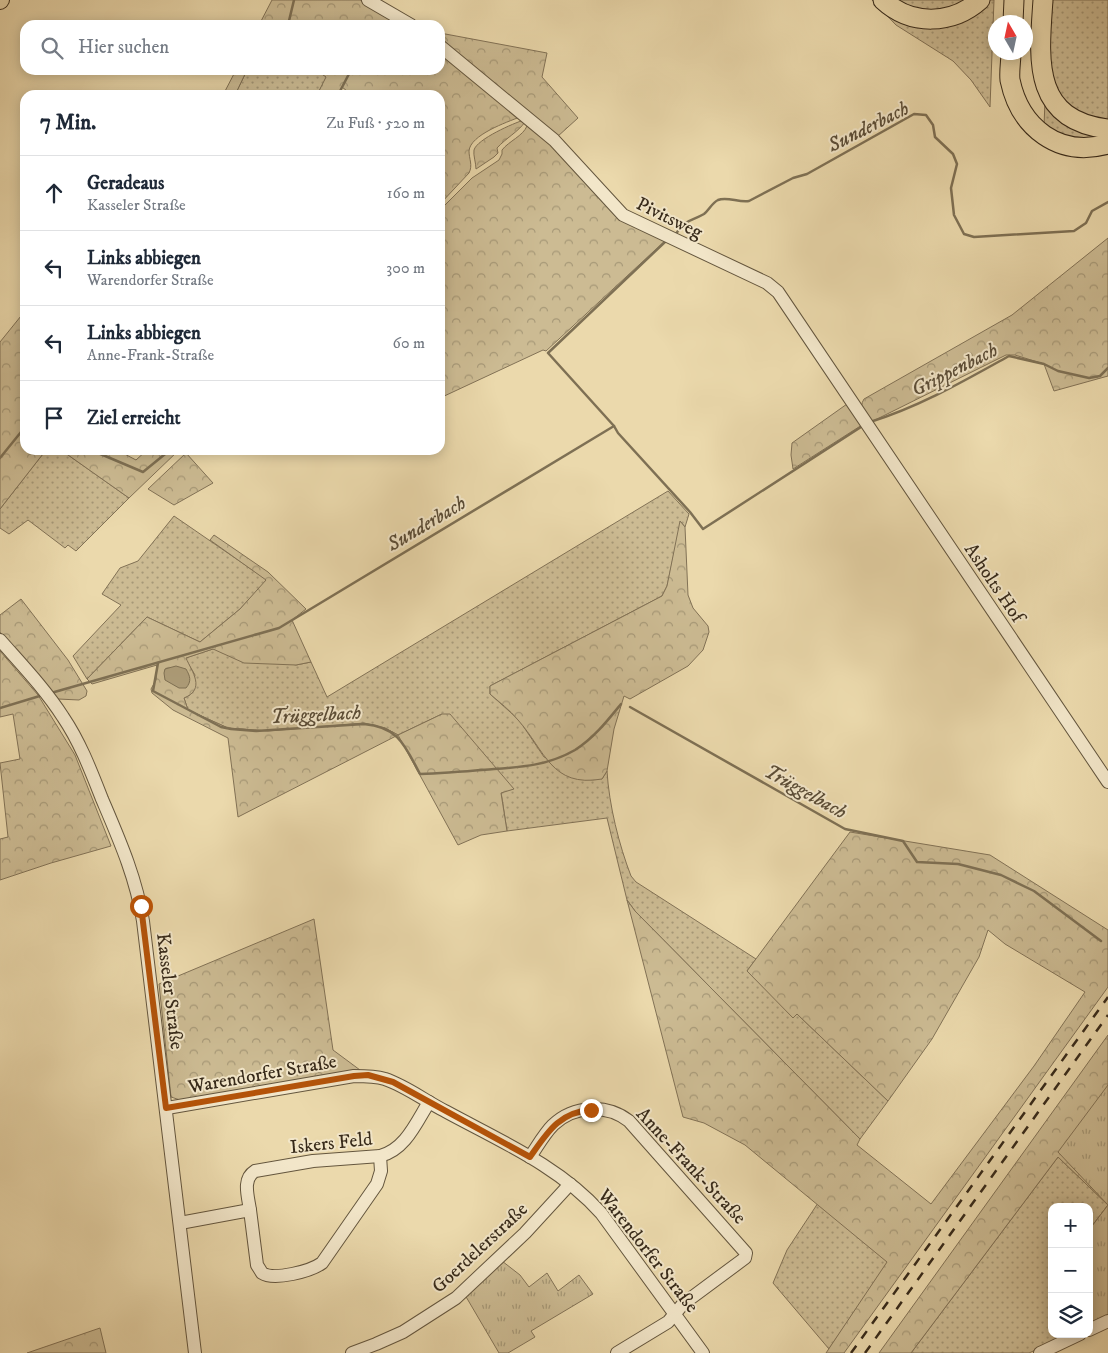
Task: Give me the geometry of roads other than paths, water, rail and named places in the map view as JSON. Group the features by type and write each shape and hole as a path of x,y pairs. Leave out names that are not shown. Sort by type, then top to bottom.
{"highway":[{"path":"883,0 893,9 905,15 931,20 960,14 973,7 980,0"},
{"path":"1013,15 1014,0"},
{"path":"1042,0 1040,50 1043,79 1054,101 1074,119 1094,127 1108,129"},
{"path":"1011,60 1010,78 1020,109 1030,124 1043,135 1064,145 1082,147 1108,144"}],"street":[{"path":"368,0 402,20"},
{"name":"Pivitsweg","path":"445,50 554,140 623,215 774,287 852,402"},
{"name":"Asholts Hof","path":"852,402 1108,782"},
{"name":"Kasseler Straße","path":"0,640 40,685 69,726 84,756 128,860 134,879 144,921 195,1353"},
{"name":"Warendorfer Straße","path":"166,1108 354,1076 368,1075 393,1082 530,1157 570,1184 601,1213 703,1353"},
{"name":"Iskers Feld","path":"380,1156 382,1172 377,1184 326,1258 316,1266 273,1277 262,1273 258,1265 247,1183 251,1173 256,1170 313,1160 380,1156 393,1151 406,1139 429,1102"},
{"name":"Anne-Frank-Straße","path":"530,1157 554,1125 573,1113 582,1110 598,1109 614,1112 629,1121 746,1253 745,1258 683,1304 676,1314"},
{"name":"Goerdelerstraße","path":"352,1353 378,1349 456,1298 525,1233 570,1184"},
{"path":"180,1223 250,1210"},
{"path":"617,1353 668,1322 676,1314"},
{"path":"1093,1328 1108,1321"},
{"path":"1040,1353 1072,1338"}],"waterway":[{"path":"289,20 294,0"},
{"path":"341,90 348,75"},
{"name":"Sunderbach","path":"676,234 685,223 704,214 718,200 749,201 793,178 807,174 914,114 926,115 933,125 935,137 953,154 957,164 951,188 954,215 964,234 974,237 1074,231 1086,223 1092,211 1108,202"},
{"name":"Trüggelbach","path":"666,241 548,353 703,529 861,427"},
{"name":"Grippenbach","path":"870,422 924,401 1009,356 1044,364 1058,371 1089,378 1100,376 1108,368"},
{"name":"Sunderbach","path":"51,693 279,628 614,426"},
{"path":"0,458 20,433"},
{"path":"103,455 143,472 164,455"},
{"name":"Trüggelbach","path":"158,663 153,691 221,727 256,731 364,724 376,726 385,729 400,740 420,774 515,767 555,759 575,750 588,740 621,704"},
{"name":"Sunderbach","path":"0,708 43,695"},
{"name":"Trüggelbach","path":"630,707 845,829 903,841 917,862 958,864 1001,875 1034,891 1101,941"}],"railway":[{"path":"851,1353 1108,997"},
{"path":"865,1353 1108,1015"}]}
